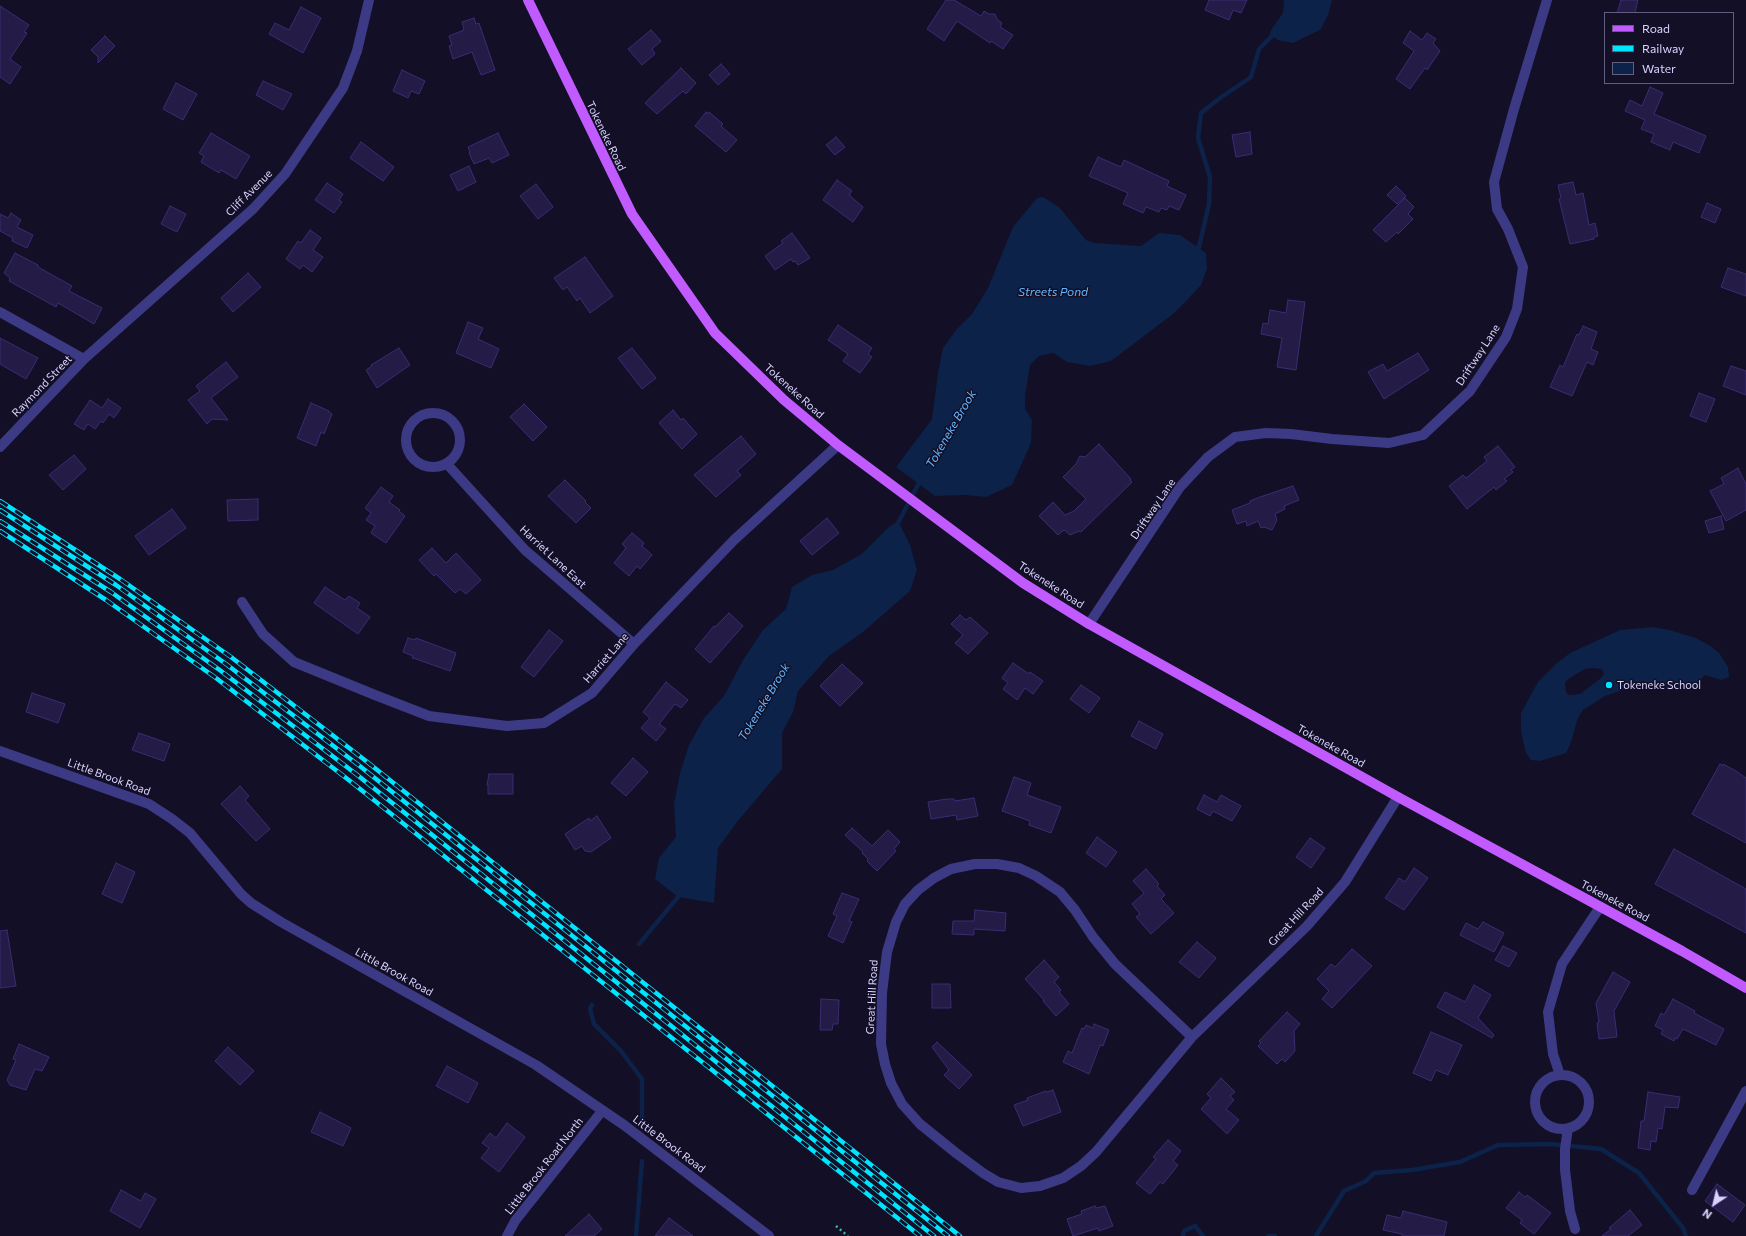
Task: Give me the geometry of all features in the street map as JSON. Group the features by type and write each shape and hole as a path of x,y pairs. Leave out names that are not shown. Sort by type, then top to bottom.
{"main road":[{"name":"Tokeneke Road","path":"528,0 560,69 632,214 716,333 784,400 838,445 1024,583 1089,624 1398,797 1746,988"}],"street":[{"name":"Cliff Avenue","path":"84,359 253,209 285,174 342,88 357,51 369,0"},
{"name":"Driftway Lane","path":"1089,624 1180,488 1208,457 1235,438 1266,434 1291,434 1332,439 1389,443 1423,435 1470,391 1506,337 1516,309 1523,267 1508,229 1497,208 1494,182 1514,109 1547,0"},
{"name":"Raymond Street","path":"0,312 84,359 0,447"},
{"path":"428,414 439,414 448,418 456,426 459,436 459,447 447,464 437,467 426,467 416,462 409,454 406,444 406,434 410,424 418,417 428,414"},
{"name":"Harriet Lane","path":"242,602 263,634 294,662 429,716 507,726 544,723 592,693 634,644 734,540 838,445"},
{"name":"Harriet Lane East","path":"447,464 525,550 634,644"},
{"name":"Little Brook Road","path":"0,751 149,804 190,833 241,894 251,903 281,922 536,1065 660,1152 769,1236"},
{"name":"Great Hill Road","path":"1192,1037 1115,964 1060,892 1036,876 1019,868 997,864 975,864 951,869 934,878 918,890 905,904 896,922 887,952 882,993 881,1044 891,1083 902,1104 920,1124 961,1157 998,1182 1021,1188 1040,1186 1063,1178 1081,1166 1096,1152 1192,1037 1307,926 1340,887 1398,797"},
{"path":"1560,1075 1553,1054 1548,1012 1562,964 1600,907"},
{"path":"1567,1132 1544,1122 1538,1114 1535,1103 1536,1093 1541,1084 1550,1077 1560,1075 1571,1076 1580,1082 1586,1090 1589,1100 1587,1111 1582,1120 1567,1132 1565,1149 1566,1177 1570,1211 1575,1229"},
{"path":"1692,1190 1746,1091"},
{"name":"Little Brook Road North","path":"507,1236 515,1221 602,1111"}],"path":[{"path":"836,1226 848,1236"}],"water":[{"path":"1284,0 1332,0 1328,15 1320,30 1293,43 1278,40 1270,35 1271,30 1283,13"},
{"name":"Streets Pond","path":"1043,197 1059,207 1086,240 1094,243 1141,246 1159,233 1180,235 1206,253 1207,269 1201,285 1173,314 1111,361 1090,366 1067,362 1053,353 1039,356 1030,365 1025,396 1025,409 1032,420 1031,443 1012,485 986,497 965,495 935,496 896,467 932,419 943,348 956,330 972,314 988,288 1013,227 1037,198"},
{"path":"898,521 910,545 917,570 910,591 863,632 829,656 798,691 793,712 782,733 782,769 737,822 718,848 714,903 678,897 655,879 659,858 676,837 674,804 680,773 689,745 704,718 724,696 743,660 763,630 786,609 792,587 812,575 833,570 862,554 889,527"},
{"path":"1652,627 1669,630 1696,638 1712,647 1719,653 1728,667 1729,677 1721,680 1705,675 1693,688 1639,688 1623,690 1605,696 1583,710 1578,718 1566,753 1540,761 1531,760 1526,753 1524,745 1521,730 1521,713 1538,682 1557,663 1570,653 1620,630","holes":["1585,669 1602,669 1604,674 1601,678 1580,694 1569,695 1566,692 1565,683 1568,679"]}],"building":[{"path":"946,0 954,0 981,16 984,11 989,14 995,14 997,19 1002,23 1000,27 1013,35 1003,49 991,41 990,43 957,21 944,41 927,29"},
{"path":"1209,0 1247,0 1241,13 1233,10 1229,20 1205,10"},
{"path":"1621,0 1638,0 1635,12 1617,12"},
{"path":"0,6 29,25 24,32 27,33 10,59 21,67 10,84 0,77"},
{"path":"301,7 321,18 303,53 269,34 275,23 289,30"},
{"path":"474,18 476,24 479,23 495,70 481,75 472,52 453,59 449,46 452,45 449,36 464,30 462,22"},
{"path":"651,30 661,41 652,49 655,54 642,65 628,49"},
{"path":"1410,31 1422,40 1427,33 1436,39 1433,43 1440,51 1427,70 1425,68 1410,89 1396,79 1414,51 1403,43"},
{"path":"105,36 115,46 98,63 98,57 91,50"},
{"path":"721,64 730,74 718,85 709,75"},
{"path":"681,68 696,83 686,94 683,91 657,114 645,103"},
{"path":"402,70 425,81 419,94 411,91 408,98 393,91"},
{"path":"263,81 292,94 283,110 256,95"},
{"path":"176,83 197,94 183,120 163,109"},
{"path":"1650,87 1663,93 1654,114 1706,136 1699,153 1673,142 1670,150 1651,142 1654,134 1641,129 1645,120 1625,111 1630,100 1642,106"},
{"path":"706,112 707,114 709,112 723,124 721,126 737,140 726,152 695,126"},
{"path":"1250,132 1252,154 1236,157 1232,135"},
{"path":"211,133 250,156 236,179 221,170 219,173 201,162 204,156 199,153"},
{"path":"498,133 509,155 492,163 489,158 474,164 468,147"},
{"path":"836,137 845,147 835,155 826,145"},
{"path":"361,142 394,167 383,181 350,158"},
{"path":"1098,157 1121,167 1124,160 1169,181 1167,186 1186,195 1179,210 1169,206 1167,210 1161,208 1159,212 1146,207 1143,213 1123,204 1128,193 1089,176"},
{"path":"469,166 476,182 458,191 450,175"},
{"path":"837,180 852,191 849,195 863,207 853,222 823,200"},
{"path":"1573,182 1576,195 1583,193 1589,225 1595,223 1598,236 1594,237 1594,239 1570,244 1559,199 1561,198 1558,185"},
{"path":"327,183 343,194 339,200 342,202 334,213 315,200"},
{"path":"536,184 553,207 538,219 520,196"},
{"path":"1396,186 1406,196 1397,204 1387,195"},
{"path":"1405,198 1414,207 1408,214 1413,219 1398,234 1397,232 1386,242 1373,230"},
{"path":"1707,203 1721,209 1715,223 1701,217"},
{"path":"170,206 186,214 177,232 161,224"},
{"path":"11,213 21,220 17,227 33,235 27,248 12,241 13,238 0,231 0,214 8,218"},
{"path":"310,230 321,238 313,250 323,257 312,272 303,265 300,269 286,259 298,241 301,243"},
{"path":"792,233 810,258 798,265 791,259 775,270 765,256 783,243 781,241"},
{"path":"15,253 72,286 69,291 102,308 94,324 58,303 56,307 9,281 10,278 4,273"},
{"path":"585,257 613,296 590,313 580,298 577,301 567,287 563,290 554,278"},
{"path":"1728,268 1746,274 1746,296 1721,287"},
{"path":"248,273 261,287 233,312 221,298"},
{"path":"1288,300 1305,302 1296,370 1277,367 1282,338 1261,334 1263,323 1268,324 1270,310 1286,313"},
{"path":"468,322 483,328 478,339 499,349 491,368 456,353"},
{"path":"838,325 872,348 868,354 872,357 860,373 843,361 848,354 828,340"},
{"path":"1583,326 1597,332 1591,349 1598,352 1593,365 1587,362 1572,396 1550,387 1560,365 1563,367 1577,334 1579,335"},
{"path":"0,338 38,358 26,379 0,364"},
{"path":"399,348 410,365 377,388 366,370 372,366 371,365"},
{"path":"632,348 656,378 642,389 618,358"},
{"path":"1418,353 1429,370 1384,399 1368,372 1383,364 1387,371"},
{"path":"226,362 238,377 211,398 228,420 212,419 207,424 188,400 200,391 196,386"},
{"path":"1731,366 1746,371 1746,395 1723,386"},
{"path":"1699,393 1715,399 1706,422 1690,416"},
{"path":"108,399 121,408 114,418 109,414 103,423 101,421 95,429 88,424 84,430 74,424 90,400 102,408"},
{"path":"311,403 329,411 332,414 324,434 321,432 316,446 297,438"},
{"path":"524,404 547,427 533,441 510,417"},
{"path":"673,410 681,420 683,418 697,434 682,449 659,423"},
{"path":"741,436 756,454 737,471 741,475 716,497 694,475"},
{"path":"1099,444 1131,479 1130,480 1132,482 1081,532 1079,531 1070,535 1064,530 1058,535 1039,516 1053,502 1065,515 1074,511 1086,499 1063,477 1076,464 1080,456 1085,457"},
{"path":"1498,446 1515,467 1511,470 1513,472 1504,479 1507,481 1496,490 1494,487 1467,509 1449,486 1463,475 1466,478 1487,461 1484,457"},
{"path":"74,455 86,469 63,490 49,475"},
{"path":"1738,468 1746,484 1746,510 1726,521 1710,491 1724,484 1721,478"},
{"path":"565,480 591,508 576,523 548,496"},
{"path":"1293,486 1299,500 1284,506 1285,509 1275,514 1277,520 1272,530 1264,527 1261,528 1258,521 1247,526 1246,521 1237,524 1232,510 1250,503 1250,501 1260,497"},
{"path":"381,487 393,496 389,502 400,510 399,511 405,516 386,543 371,533 375,526 366,520 371,513 365,508"},
{"path":"258,499 258,520 228,521 227,500"},
{"path":"172,509 186,528 149,555 135,536"},
{"path":"1721,516 1724,529 1709,533 1705,521"},
{"path":"827,518 839,533 812,555 800,541"},
{"path":"632,533 644,543 642,546 652,555 640,569 637,566 629,576 614,563 626,548 622,544"},
{"path":"432,548 446,563 456,553 481,580 466,594 460,589 455,593 436,574 434,576 419,560"},
{"path":"325,587 345,600 349,596 360,603 357,608 370,617 358,634 314,603"},
{"path":"729,613 743,626 710,663 695,649 714,626 715,627"},
{"path":"960,615 966,620 970,617 988,633 968,654 955,643 963,635 951,624"},
{"path":"549,630 563,641 534,677 521,667"},
{"path":"408,638 415,640 416,638 456,653 450,671 412,658 413,656 403,652"},
{"path":"1013,663 1029,674 1030,672 1043,681 1033,694 1025,688 1017,700 1003,689 1008,683 1002,678"},
{"path":"842,664 863,683 840,706 820,686"},
{"path":"666,682 688,700 681,708 675,704 659,724 666,729 656,741 641,728 650,718 643,712"},
{"path":"1081,685 1100,698 1089,713 1070,699"},
{"path":"32,693 65,704 58,723 26,712"},
{"path":"1139,721 1163,734 1156,749 1131,736"},
{"path":"139,733 170,744 164,761 132,750"},
{"path":"633,758 648,772 626,796 611,783"},
{"path":"1720,764 1723,766 1723,764 1736,771 1746,778 1746,843 1692,814"},
{"path":"489,774 513,774 513,794 488,794 487,785"},
{"path":"1014,777 1031,783 1027,795 1061,807 1051,833 1029,825 1030,821 1002,811"},
{"path":"240,786 249,796 245,800 270,829 256,841 221,804"},
{"path":"1204,795 1217,802 1221,795 1241,806 1232,821 1213,811 1210,816 1197,809"},
{"path":"974,798 978,816 957,820 956,815 931,819 928,802 947,799 954,799 955,801"},
{"path":"597,816 611,838 591,852 585,851 582,846 575,850 565,834 589,818 590,821"},
{"path":"852,828 872,846 888,830 900,842 894,849 896,851 877,871 867,861 868,859 862,853 863,852 845,835"},
{"path":"1097,837 1117,852 1106,867 1086,853"},
{"path":"1310,838 1325,848 1311,868 1296,857"},
{"path":"1674,849 1746,889 1746,933 1655,884"},
{"path":"116,863 135,872 122,903 102,894"},
{"path":"1414,868 1428,878 1404,910 1385,898 1399,878 1405,882"},
{"path":"1146,869 1159,884 1157,886 1165,895 1161,899 1174,913 1151,934 1136,917 1140,914 1132,904 1144,893 1133,881"},
{"path":"842,893 859,899 849,921 852,922 843,943 828,936 837,916 833,914"},
{"path":"975,910 1006,913 1005,931 974,929 974,935 952,934 953,921 974,921"},
{"path":"1483,922 1504,933 1494,952 1460,935 1466,923 1478,929"},
{"path":"7,930 16,986 0,988 0,931"},
{"path":"1197,942 1216,958 1199,978 1179,962"},
{"path":"1503,946 1517,953 1509,967 1495,960"},
{"path":"1352,949 1372,966 1332,1008 1322,999 1329,991 1317,979 1331,964 1335,967"},
{"path":"1044,960 1059,977 1054,982 1061,990 1059,992 1069,1004 1056,1016 1025,979"},
{"path":"1613,972 1630,982 1614,1011 1617,1037 1599,1039 1597,1023 1599,1022 1596,1003"},
{"path":"932,984 950,984 951,1008 932,1008"},
{"path":"1474,985 1491,995 1478,1018 1494,1035 1492,1038 1437,1007 1445,992 1465,1002"},
{"path":"821,999 839,1000 838,1024 833,1024 832,1030 820,1030"},
{"path":"1673,999 1695,1011 1694,1013 1724,1029 1716,1045 1683,1029 1674,1041 1661,1034 1663,1030 1655,1026 1661,1013 1664,1015"},
{"path":"1287,1012 1300,1024 1294,1031 1295,1051 1285,1062 1282,1059 1277,1064 1258,1046 1261,1043 1259,1041"},
{"path":"1094,1024 1109,1030 1103,1046 1100,1045 1089,1074 1063,1062 1068,1051 1072,1053 1082,1028 1084,1029 1086,1025 1093,1028"},
{"path":"1431,1032 1462,1045 1448,1075 1436,1070 1431,1081 1413,1073"},
{"path":"937,1042 972,1075 959,1089 944,1075 949,1070 932,1047"},
{"path":"19,1044 49,1057 42,1071 35,1069 26,1090 10,1085 7,1080 16,1060 13,1059"},
{"path":"228,1047 254,1071 240,1085 215,1061"},
{"path":"447,1066 478,1083 468,1103 436,1086"},
{"path":"1221,1078 1235,1092 1230,1096 1234,1100 1226,1109 1239,1120 1227,1134 1201,1109 1211,1098 1207,1094"},
{"path":"1053,1090 1061,1112 1023,1126 1014,1105 1028,1100 1027,1098"},
{"path":"1648,1092 1680,1097 1678,1108 1665,1107 1662,1129 1658,1128 1656,1142 1651,1141 1650,1150 1638,1148 1641,1121 1644,1121"},
{"path":"320,1112 351,1128 343,1146 311,1132"},
{"path":"507,1123 525,1137 499,1172 481,1158 489,1148 482,1143 490,1133 496,1138"},
{"path":"1168,1140 1181,1151 1173,1161 1178,1165 1163,1184 1160,1182 1150,1194 1136,1183 1156,1159 1153,1157"},
{"path":"1717,1184 1745,1205 1733,1222 1705,1201"},
{"path":"121,1190 141,1201 145,1193 156,1199 140,1228 110,1211"},
{"path":"1519,1192 1525,1197 1527,1195 1551,1213 1534,1234 1520,1223 1522,1220 1506,1208"},
{"path":"1095,1206 1096,1208 1105,1206 1113,1226 1099,1231 1098,1228 1073,1236 1067,1219 1082,1214 1081,1211"},
{"path":"1630,1210 1642,1225 1628,1236 1602,1236 1611,1229 1609,1228"},
{"path":"1403,1211 1447,1222 1444,1236 1402,1236 1402,1234 1383,1230 1387,1215 1401,1218"},
{"path":"589,1214 602,1229 594,1236 565,1236"},
{"path":"669,1218 693,1236 655,1236"}],"waterway":[{"name":"Tokeneke Brook","path":"1193,249 1199,247 1209,204 1210,177 1198,138 1201,113 1251,77 1259,49 1275,33"},
{"name":"Tokeneke Brook","path":"897,525 921,479"},
{"name":"Tokeneke Brook","path":"639,944 678,897 680,891"},
{"name":"Tokeneke Brook","path":"592,1005 590,1009 594,1024 621,1051 642,1079 642,1127"},
{"path":"1316,1236 1344,1191 1366,1181 1374,1173 1412,1170 1460,1162 1498,1145 1550,1144 1601,1149 1639,1173 1683,1228 1686,1236"},
{"name":"Tokeneke Brook","path":"636,1236 642,1161"},
{"path":"1183,1236 1184,1231 1195,1226 1203,1236"},
{"path":"1268,1236 1275,1236"}],"railway":[{"path":"0,501 120,579 231,657 366,761 960,1236"},
{"path":"0,510 116,585 226,664 361,767 948,1236"},
{"path":"0,521 111,592 221,671 356,774 934,1236"},
{"path":"0,531 106,600 216,678 350,781 920,1236"}],"place":[{"name":"Tokeneke School","path":"1609,685"}]}
